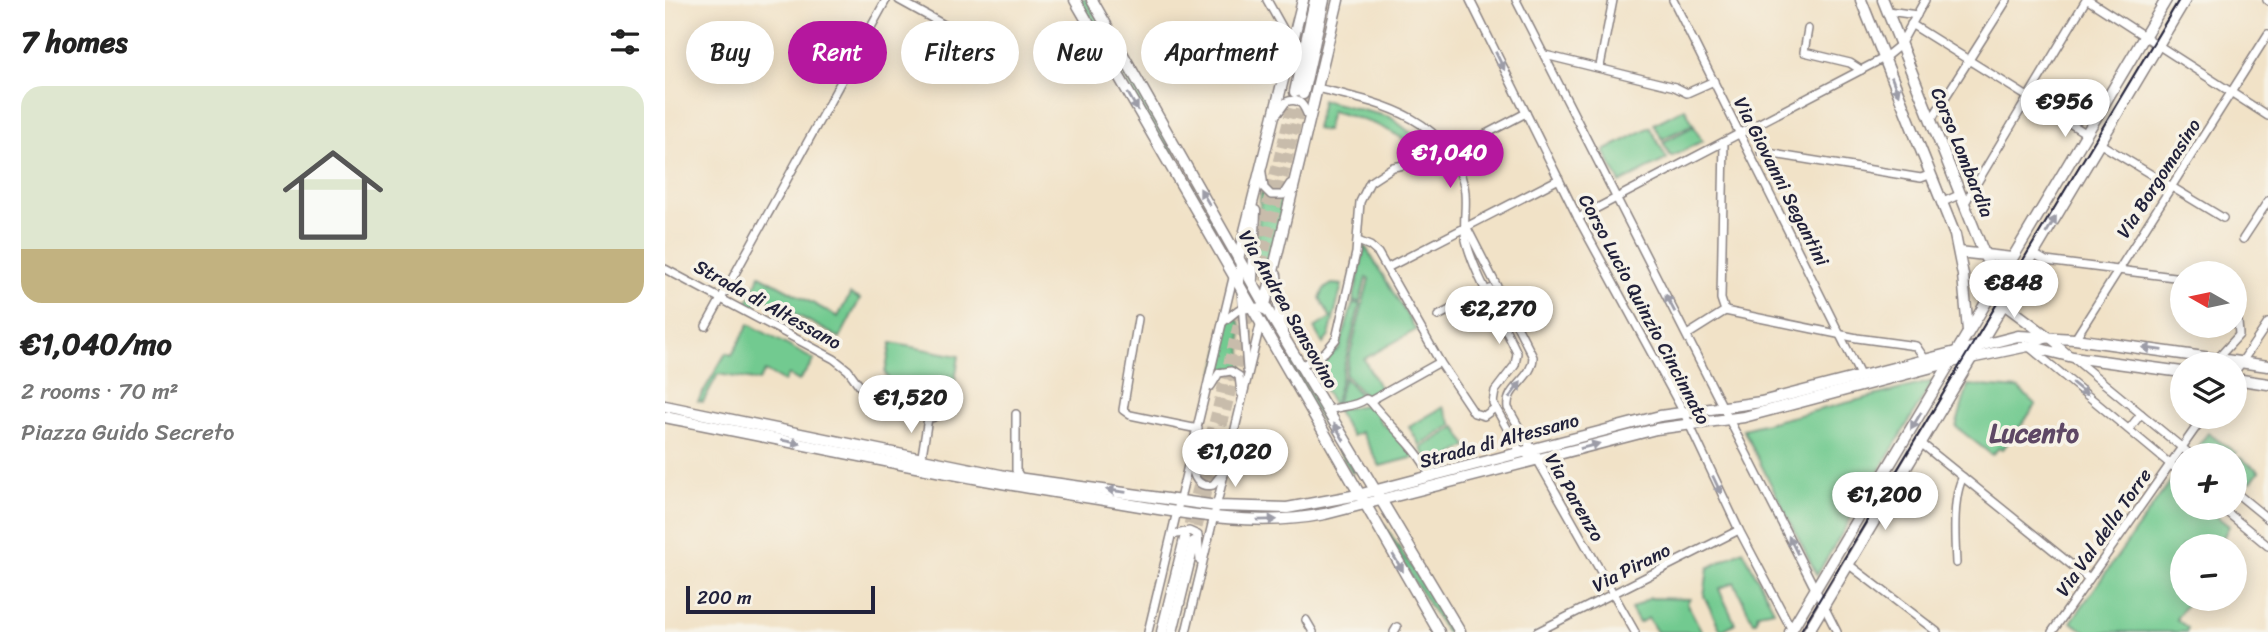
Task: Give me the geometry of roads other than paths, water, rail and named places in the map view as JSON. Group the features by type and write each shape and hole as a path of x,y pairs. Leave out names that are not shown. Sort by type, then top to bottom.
{"street":[{"path":"706,326 886,0"},
{"path":"898,0 936,21"},
{"name":"Via Andrea Sansovino","path":"1075,0 1242,281 1253,307"},
{"name":"Via Andrea Sansovino","path":"1092,0 1238,257 1243,296 1283,336 1460,632"},
{"path":"1267,0 1279,21"},
{"path":"1297,21 1303,0"},
{"path":"1315,0 1299,93 1324,0"},
{"path":"1247,381 1253,307 1275,265 1338,0"},
{"name":"Corso Lucio Quinzio Cincinnato","path":"1470,0 1578,218 1683,411 1739,530 1791,631"},
{"name":"Corso Lucio Quinzio Cincinnato","path":"1516,0 1837,632"},
{"path":"1600,66 1613,0"},
{"name":"Via Giovanni Segantini","path":"1673,0 1861,377"},
{"name":"Corso Lombardia","path":"1861,0 1959,251 1969,332 1975,349"},
{"path":"1578,218 1884,58 1900,45 1925,0"},
{"path":"1931,120 2007,0"},
{"path":"1941,203 1963,198 2030,98 2087,0 2268,116"},
{"path":"1791,631 2166,0"},
{"path":"1808,632 2185,0"},
{"path":"1886,6 1917,15"},
{"name":"Corso Lombardia","path":"1886,6 2004,304"},
{"path":"1911,24 2087,134"},
{"path":"1808,29 1804,52 1850,63 1861,70"},
{"name":"Via Borgomasino","path":"2075,339 2268,34"},
{"path":"1545,55 1600,66 1675,87 1687,93 1714,81"},
{"path":"1242,281 1238,257 1281,84"},
{"path":"1317,88 1396,110 1435,133 1450,152 1465,190 1467,244 1518,355 1515,366 1494,393 1495,408 1529,454"},
{"path":"1271,123 1283,104 1291,100 1303,104 1309,119"},
{"path":"1300,366 1328,350 1336,339 1358,241 1361,200 1374,178 1393,167 1432,162 1526,113"},
{"path":"1724,142 1721,299 1724,311"},
{"path":"2099,143 2223,218"},
{"path":"1761,152 1921,178 1929,176"},
{"path":"1261,165 1265,191 1276,196 1286,193 1297,169"},
{"path":"1387,268 1559,178"},
{"path":"1148,632 1222,323 1242,281 1256,184"},
{"path":"2242,239 2268,201"},
{"path":"1466,226 1533,357 1531,369 1510,394 1507,403 1529,454"},
{"path":"1358,241 1373,247 1473,413 1482,416 1495,408"},
{"path":"1959,251 2012,258"},
{"path":"2034,254 2046,261 2170,277"},
{"path":"1242,281 1266,275 1275,265"},
{"path":"1275,265 1283,336"},
{"name":"Strada di Altessano","path":"665,268 834,359 848,370 870,398 923,410"},
{"path":"1438,316 1497,285"},
{"path":"2004,304 2073,357 2176,443"},
{"path":"1222,323 1233,312 1253,307"},
{"path":"1186,632 1260,326 1253,307"},
{"path":"1687,335 1724,311 1916,346 1939,383"},
{"path":"1138,319 1123,410 1128,414 1198,429"},
{"path":"2247,353 2268,323"},
{"name":"Via Andrea Sansovino","path":"1260,326 1439,632"},
{"path":"2247,335 2259,335"},
{"path":"1975,349 2018,336 2075,339 2173,352"},
{"path":"2028,346 2049,338"},
{"path":"2223,352 2236,338"},
{"path":"1975,349 2028,346 2073,357 2170,370"},
{"path":"2028,346 2170,464"},
{"name":"Strada di Altessano","path":"1376,495 1683,411 1761,402 1861,377 1926,364 1951,362 1975,349"},
{"name":"Strada di Altessano","path":"665,406 1020,484 1216,511 1255,521 1286,520 1361,500 1431,475 1688,423 1729,419 1926,364 1959,350 1975,349"},
{"path":"2091,372 2097,360"},
{"path":"1327,411 1340,407 1355,407 1366,399 1370,401 1440,362"},
{"path":"2247,362 2268,366"},
{"path":"1206,394 1219,373 1233,372 1241,380 1241,404"},
{"path":"2247,381 2268,384"},
{"path":"1370,401 1388,425 1399,430 1416,449 1431,475"},
{"path":"921,462 928,418 923,410 927,404 936,406 936,415 928,418"},
{"path":"1016,414 1016,470 1020,484"},
{"path":"2129,429 2141,414"},
{"name":"Strada di Altessano","path":"665,417 921,462"},
{"path":"1921,444 2089,579"},
{"name":"Via Parenzo","path":"1529,454 1635,632"},
{"path":"1192,457 1194,476 1205,485 1217,481 1226,465"},
{"name":"Via Val della Torre","path":"2052,632 2170,464"},
{"path":"1956,563 1954,537 1959,487 1963,477"},
{"path":"2247,502 2268,519"},
{"path":"2237,520 2268,546"},
{"name":"Via Pirano","path":"1537,632 1739,530"},
{"path":"1173,535 1189,531 1200,537 1200,576"},
{"path":"1162,632 1189,541 1172,632"},
{"path":"1848,564 1937,632"},
{"path":"1306,620 1313,632"}],"tunnel":[{"path":"1256,249 1295,92"},
{"path":"1194,542 1303,96"},
{"path":"1185,539 1251,271"}],"tram line":[{"path":"1800,632 2179,0"}],"district":[{"name":"Lucento","path":"2034,433"}]}
